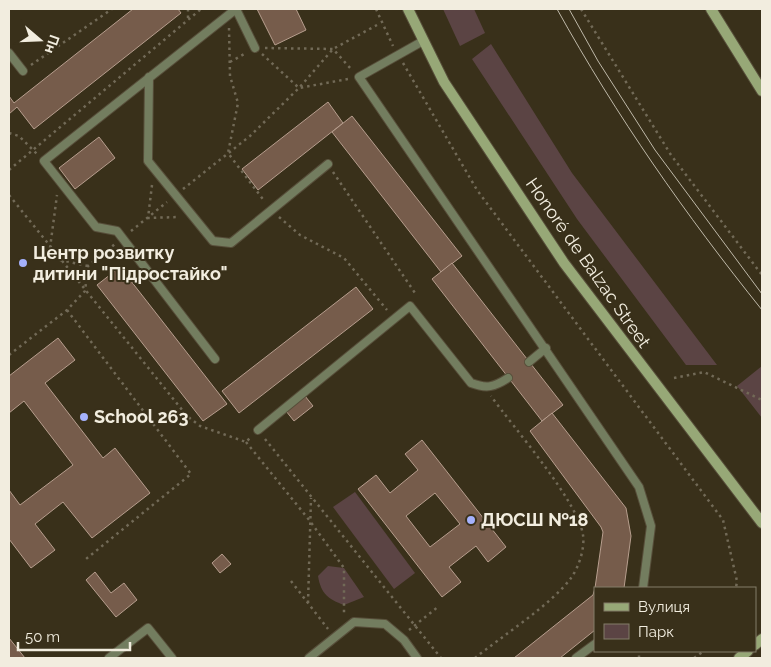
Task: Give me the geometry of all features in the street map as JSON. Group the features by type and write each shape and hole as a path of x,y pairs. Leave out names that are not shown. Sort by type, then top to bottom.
{"street":[{"name":"Honoré de Balzac Street","path":"408,9 422,41 444,82 564,263 762,523"},
{"path":"711,9 762,91"}],"lane":[{"path":"215,359 117,231 96,227 44,161 234,10 255,48"},
{"path":"422,41 359,77 546,348 639,487 651,526 643,587"},
{"path":"9,53 23,71"},
{"path":"149,77 148,161 213,241 231,243 328,164"},
{"path":"258,430 410,306 471,383 495,387 508,378"},
{"path":"529,362 546,348"},
{"path":"309,658 354,622 385,624 399,636 417,658"},
{"path":"109,658 148,628 172,658"},
{"path":"576,658 594,645"}],"path":[{"path":"23,71 112,9"},
{"path":"186,9 188,18"},
{"path":"9,170 201,9"},
{"path":"376,9 398,54 477,190 724,520 737,581 736,587"},
{"path":"581,9 671,155 762,275"},
{"path":"234,10 230,76 238,103 228,153 271,210 300,235 344,258 394,319"},
{"path":"9,355 67,310 85,291 88,266 250,136 299,88 333,49 377,25"},
{"path":"230,62 255,48 333,49 359,77"},
{"path":"255,48 299,88"},
{"path":"299,88 359,77"},
{"path":"9,133 19,136 44,161"},
{"path":"328,164 415,293 410,306"},
{"path":"148,218 154,168"},
{"path":"50,248 55,198 64,186"},
{"path":"9,195 59,260 188,416 200,426 246,442 310,521 344,568 345,630"},
{"path":"148,218 193,217"},
{"path":"59,260 88,266"},
{"path":"67,310 191,474 86,559"},
{"path":"674,378 704,372 762,400"},
{"path":"475,658 556,594 572,577 580,558 583,535 575,511 486,387"},
{"path":"246,442 258,430 441,658"},
{"path":"308,603 311,496"},
{"path":"290,581 335,638"},
{"path":"399,636 439,606"}],"green space":[{"path":"443,9 474,9 485,33 460,46"},
{"path":"491,44 572,173 717,365 686,365 577,219 472,59"},
{"path":"762,366 762,418 737,386"},
{"path":"355,492 415,573 394,589 333,507"},
{"path":"328,566 344,568 364,597 344,605 326,595 323,592 318,576"}],"building":[{"path":"133,9 178,9 181,13 34,129 17,107 9,114 9,96 14,103"},
{"path":"257,9 296,9 306,30 275,45"},
{"path":"328,102 343,123 258,190 242,169"},
{"path":"352,116 462,256 441,272 332,132"},
{"path":"99,137 115,158 75,189 59,168"},
{"path":"452,263 563,405 542,421 432,279"},
{"path":"120,267 227,404 203,421 97,285"},
{"path":"356,287 373,309 239,413 222,391"},
{"path":"58,338 75,360 45,383 103,458 115,448 150,493 92,538 63,502 35,524 55,550 31,568 9,539 9,490 20,505 73,465 24,401 9,413 9,376"},
{"path":"305,396 313,406 294,421 286,411"},
{"path":"552,413 626,508 631,536 624,587 595,587 603,532 601,527 530,431"},
{"name":"ДЮСШ №18","path":"422,440 506,547 488,562 476,546 449,567 461,582 442,597 358,489 376,475 390,493 418,470 405,454","holes":["435,493 460,524 430,547 406,516"]},
{"path":"222,554 231,564 220,573 212,563"},
{"path":"95,572 111,593 124,583 137,600 116,617 86,580"},
{"path":"594,592 594,631 560,658 514,658 593,595"},
{"path":"9,638 25,658 9,658"}],"tram line":[{"path":"557,9 604,88 653,164 706,238 762,310"},
{"path":"569,9 598,61 655,150 762,294"}],"place":[{"name":"Центр розвитку дитини \"Підростайко\"","path":"23,263"},
{"name":"School 263","path":"84,417"},
{"name":"ДЮСШ №18","path":"471,520"}]}
